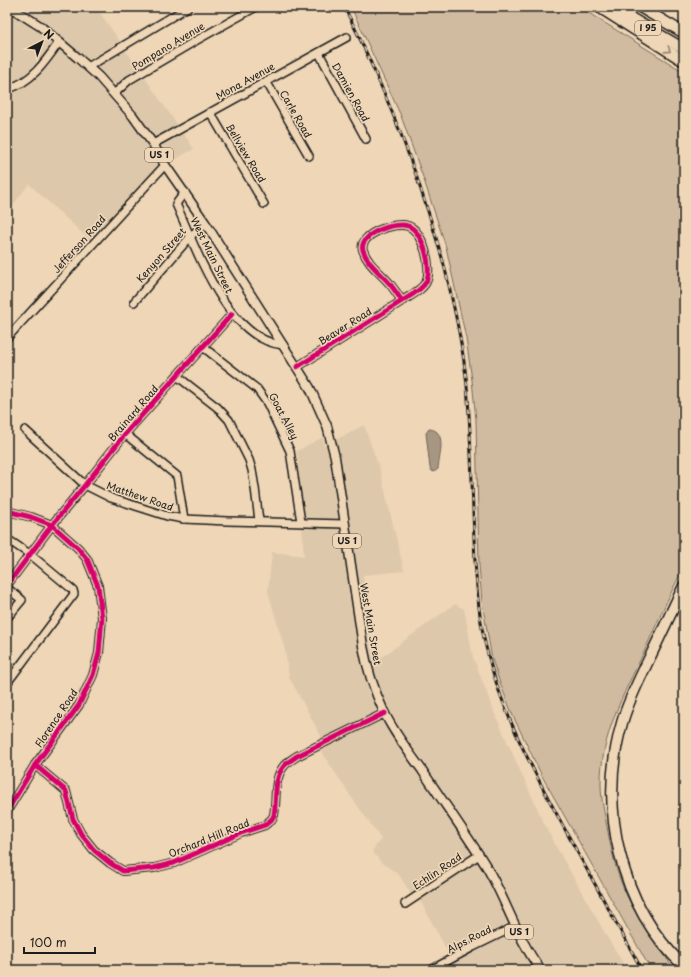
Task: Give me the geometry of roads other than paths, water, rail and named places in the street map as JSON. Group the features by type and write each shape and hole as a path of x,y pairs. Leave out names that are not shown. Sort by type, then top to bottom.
{"highway":[{"path":"599,7 684,61"},
{"name":"I 95","path":"612,7 684,49"},
{"name":"I 95","path":"640,7 684,33"},
{"path":"649,7 684,25"},
{"path":"684,586 627,706 617,743 612,789 616,837 621,858 632,889 652,928 671,954 684,966"},
{"path":"684,595 631,708 621,744 616,789 617,817 620,836 631,877 639,897 652,921 684,966"}],"main road":[{"name":"West Main Street","path":"12,8 40,26 88,67 133,116 206,224 314,396 327,426 335,457 366,658 372,682 385,712 399,737 479,855 498,889 532,958 541,970"}],"street":[{"path":"88,67 188,7"},
{"name":"Pompano Avenue","path":"114,94 129,80 256,7"},
{"name":"Mona Avenue","path":"153,144 347,37"},
{"path":"7,89 23,82 44,65 59,42"},
{"name":"Damien Road","path":"319,53 366,139"},
{"name":"Carle Road","path":"266,81 309,156"},
{"name":"Bellview Road","path":"210,112 264,204"},
{"name":"Jefferson Road","path":"7,338 166,165"},
{"name":"West Main Street","path":"185,192 176,204 213,286 232,314 251,332 272,344 283,345"},
{"name":"Kenyon Street","path":"134,302 191,237 206,224"},
{"name":"Beaver Road","path":"297,367 402,301 425,284 430,272 419,236 414,229 408,226 395,224 366,238 363,243 363,250 374,268 389,283 402,301"},
{"name":"Brainard Road","path":"7,587 52,525 85,486 125,434 232,314"},
{"name":"Goat Alley","path":"203,347 257,389 267,403 290,451 301,522"},
{"path":"177,376 218,408 229,420 249,460 252,470 256,488 259,521"},
{"name":"Matthew Road","path":"25,430 85,486 127,504 167,516 184,519 345,524"},
{"path":"125,434 177,476 184,519"},
{"name":"Florence Road","path":"7,511 31,517 52,525 78,548 87,559 98,586 101,603 102,635 93,675 79,705 35,765 7,811"},
{"path":"7,539 31,555 73,590 74,594 7,683"},
{"path":"7,587 22,600 7,618"},
{"name":"Orchard Hill Road","path":"35,765 66,791 73,819 81,834 94,850 123,871 154,868 174,863 241,833 269,823 274,815 278,775 284,766 297,756 322,745 385,712"},
{"name":"Echlin Road","path":"405,904 479,855"},
{"name":"Alps Road","path":"432,970 473,947 516,926"}],"railway":[{"path":"344,7 361,40 394,116 410,158 438,243 455,310 461,340 469,408 475,561 479,604 486,647 493,672 510,720 532,767 642,970"}]}
